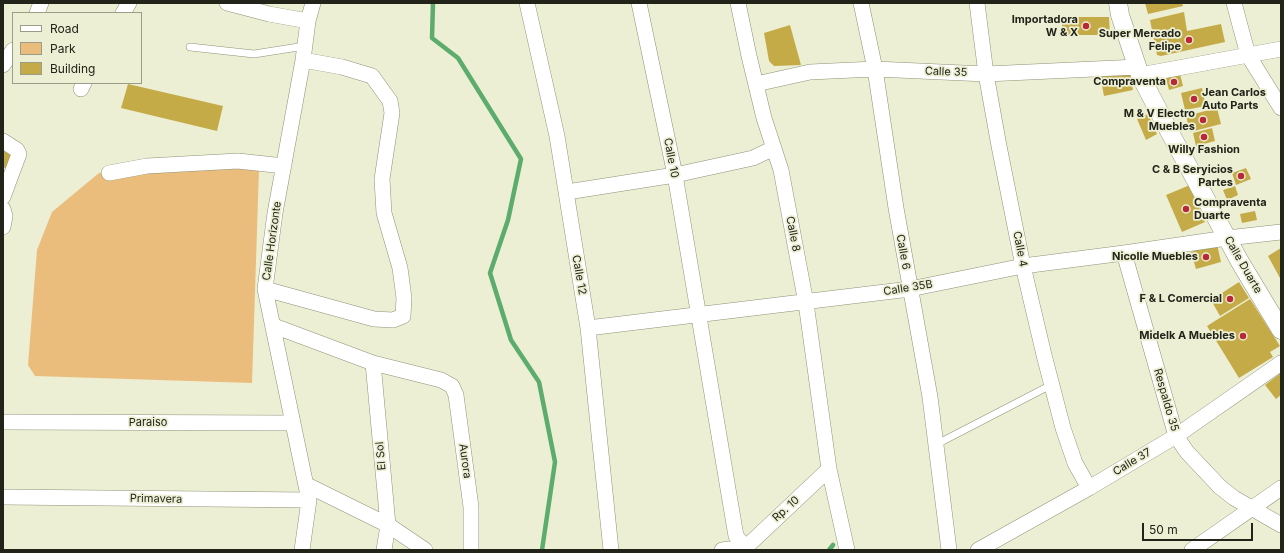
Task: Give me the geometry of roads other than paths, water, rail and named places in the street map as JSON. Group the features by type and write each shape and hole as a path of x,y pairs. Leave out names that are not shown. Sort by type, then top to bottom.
{"street":[{"path":"38,12 42,3"},
{"path":"124,12 129,3"},
{"path":"227,3 269,14 308,21"},
{"name":"Calle Horizonte","path":"302,550 308,493 265,289 275,213 304,53 308,21 313,3"},
{"name":"Calle 12","path":"527,3 557,136 588,328 611,550"},
{"name":"Calle 10","path":"639,3 675,175 697,313 736,536 744,549"},
{"name":"Calle 8","path":"738,3 756,84 781,170 806,302 829,469 847,550"},
{"name":"Calle 6","path":"861,3 875,69 896,208 930,397 937,444 948,550"},
{"name":"Calle 4","path":"977,3 986,74 1023,266 1051,385 1063,428 1075,463 1089,488"},
{"name":"Calle Duarte","path":"1118,3 1120,15 1139,71 1227,238 1281,330"},
{"path":"1234,3 1248,55 1281,108"},
{"name":"Calle 35","path":"756,84 810,72 875,69 986,74 1139,71 1281,49"},
{"path":"3,65 12,52"},
{"path":"265,289 374,319 393,320 403,316 404,298 400,268 384,213 382,179 392,113 390,101 372,76 304,53"},
{"path":"3,141 17,150 19,154 3,197"},
{"path":"567,192 675,175 753,158 774,148"},
{"path":"109,173 147,166 238,161 284,166"},
{"path":"3,209 5,216 3,227"},
{"name":"Calle 35B","path":"588,328 697,313 806,302 910,289 1023,266 1281,232"},
{"name":"Respaldo 35","path":"1124,253 1176,436 1187,452 1220,487 1234,498 1281,525"},
{"path":"274,326 373,363"},
{"name":"Aurora","path":"373,363 441,380 452,386 456,395 471,507 470,550"},
{"name":"El Sol","path":"373,363 388,525 384,550"},
{"name":"Calle 37","path":"978,550 1089,488 1176,436 1281,363"},
{"name":"Paraiso","path":"3,422 293,423"},
{"name":"Rp. 10","path":"744,549 829,469"},
{"path":"1192,550 1281,488"},
{"path":"308,493 388,525 425,550"},
{"name":"Primavera","path":"3,497 308,493"},
{"path":"722,550 744,549"}],"lane":[{"path":"190,47 254,54 304,53"},
{"path":"937,444 1051,385"}],"waterway":[{"path":"433,3 432,38 458,58 521,159 508,220 490,273 511,340 539,382 555,462 542,550"},
{"path":"829,550 833,545"}],"place":[{"name":"Importadora W & X","path":"1086,26"},
{"name":"Super Mercado Felipe","path":"1189,40"},
{"name":"Compraventa","path":"1174,82"},
{"name":"Jean Carlos Auto Parts","path":"1194,99"},
{"name":"M & V Electro Muebles","path":"1203,120"},
{"name":"Willy Fashion","path":"1204,137"},
{"name":"C & B Seryicios Partes","path":"1241,176"},
{"name":"Compraventa Duarte","path":"1186,209"},
{"name":"Nicolle Muebles","path":"1206,257"},
{"name":"F & L Comercial","path":"1230,299"},
{"name":"Midelk A Muebles","path":"1243,336"}]}
